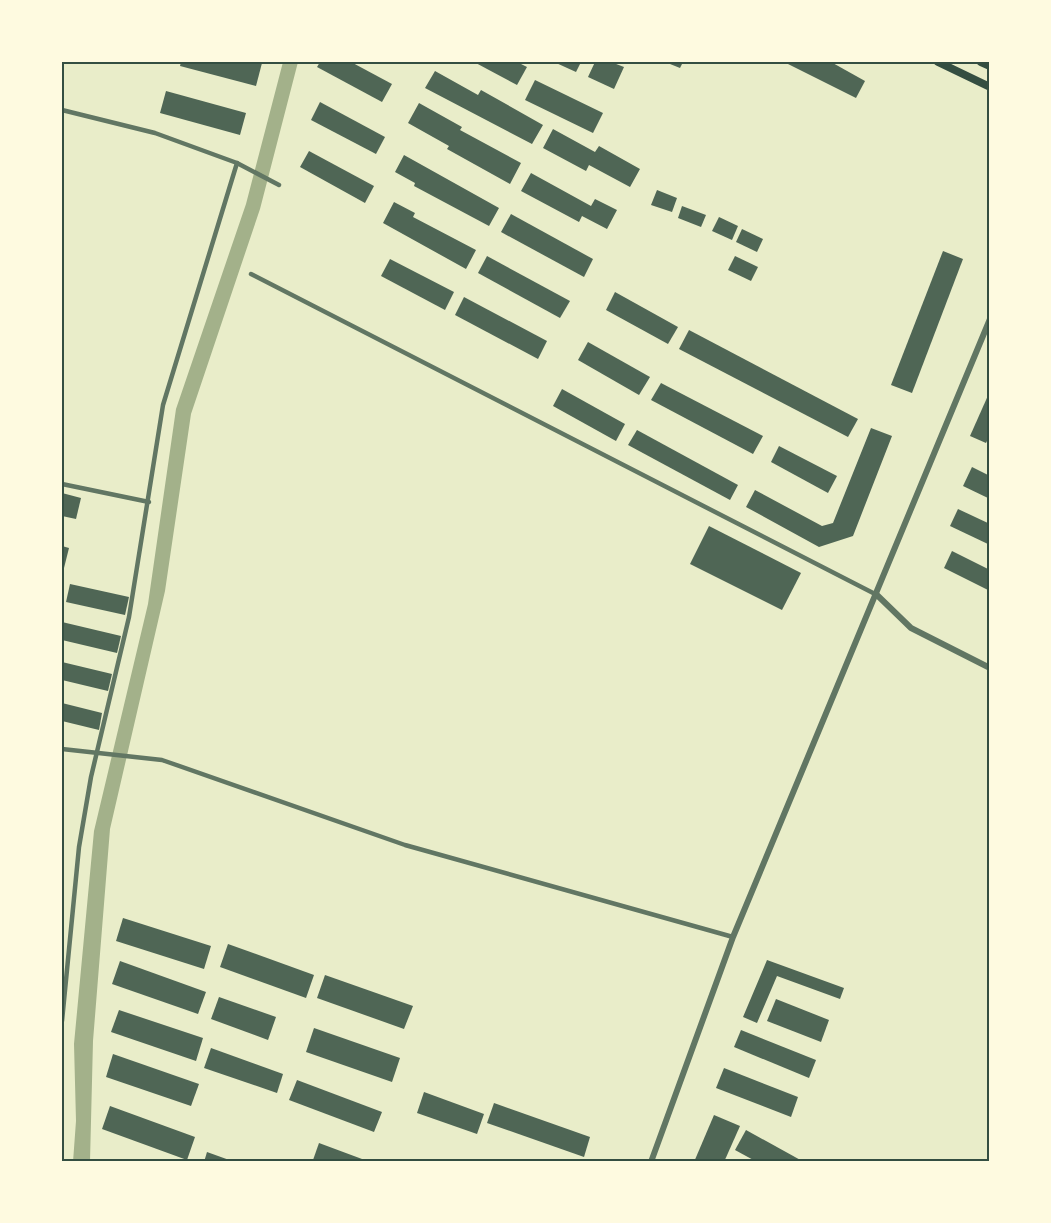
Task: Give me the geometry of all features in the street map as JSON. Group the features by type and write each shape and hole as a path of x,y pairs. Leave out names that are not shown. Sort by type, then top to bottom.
{"main road":[{"path":"938,62 990,87"},
{"path":"981,62 990,66"}],"street":[{"path":"62,110 155,133 237,163 277,184"},
{"path":"62,1021 79,847 97,752 129,617 150,502 163,405 237,163"},
{"path":"251,274 877,595 911,628 990,668"},
{"path":"651,1161 733,937 990,319"},
{"path":"62,484 150,502"},
{"path":"62,749 162,760 405,845 733,937"}],"shaded area":[{"path":"283,62 298,62 260,209 191,414 165,591 110,829 93,1041 90,1161 73,1162 76,1121 74,1044 94,831 148,604 176,409 246,204"}],"building":[{"path":"181,62 262,63 256,86 180,66"},
{"path":"320,62 351,62 392,84 382,102 317,67"},
{"path":"474,62 517,62 527,67 517,85"},
{"path":"554,62 581,62 576,72"},
{"path":"595,62 611,62 624,67 614,89 588,77"},
{"path":"665,62 683,62 680,68"},
{"path":"784,62 831,62 865,81 856,98"},
{"path":"435,71 478,95 481,90 543,125 532,144 425,88"},
{"path":"535,80 603,113 593,133 525,100"},
{"path":"166,91 246,113 240,135 160,113"},
{"path":"320,102 385,137 376,154 311,120"},
{"path":"419,103 462,127 460,130 521,163 510,184 447,149 449,146 408,123"},
{"path":"553,129 595,152 599,146 640,169 630,187 589,165 586,171 543,148"},
{"path":"309,151 374,186 365,203 300,167"},
{"path":"404,155 499,208 489,226 414,186 415,183 395,172"},
{"path":"531,173 591,206 595,199 617,210 607,229 582,216 579,222 521,191"},
{"path":"657,190 677,198 672,212 651,205"},
{"path":"394,202 415,213 413,217 476,250 466,269 383,223"},
{"path":"682,206 706,215 701,227 678,218"},
{"path":"511,214 593,259 584,277 501,232"},
{"path":"719,217 738,226 732,240 712,231"},
{"path":"742,229 763,239 757,252 736,242"},
{"path":"943,251 963,259 912,393 891,385"},
{"path":"487,256 570,301 560,318 478,273"},
{"path":"735,256 758,267 751,281 728,270"},
{"path":"390,259 454,292 445,310 381,276"},
{"path":"615,292 678,327 668,344 606,310"},
{"path":"464,297 547,341 538,359 455,315"},
{"path":"689,330 858,419 848,437 679,349"},
{"path":"588,342 650,377 639,395 578,360"},
{"path":"661,383 763,436 753,454 651,400"},
{"path":"562,389 625,424 616,441 553,406"},
{"path":"990,391 990,435 986,443 970,436"},
{"path":"871,428 892,436 853,536 819,547 746,507 755,490 822,526 833,523"},
{"path":"637,430 738,485 730,500 628,445"},
{"path":"779,446 837,476 828,493 771,462"},
{"path":"972,467 990,476 990,499 963,486"},
{"path":"62,493 81,498 76,519 62,516"},
{"path":"958,509 990,524 990,545 950,526"},
{"path":"709,526 801,573 782,610 690,564"},
{"path":"62,546 69,548 64,568 62,567"},
{"path":"952,551 990,570 990,591 944,568"},
{"path":"70,584 129,597 125,615 66,602"},
{"path":"62,622 121,636 117,653 62,640"},
{"path":"62,662 112,674 108,691 62,680"},
{"path":"62,703 102,713 99,730 62,721"},
{"path":"123,918 211,946 204,969 116,941"},
{"path":"228,944 314,975 306,998 220,967"},
{"path":"767,960 844,988 840,999 777,976 757,1023 743,1017"},
{"path":"120,961 206,992 198,1014 112,984"},
{"path":"325,975 413,1006 404,1029 317,998"},
{"path":"219,997 276,1017 268,1040 211,1019"},
{"path":"776,999 829,1020 821,1042 767,1021"},
{"path":"119,1010 203,1038 196,1061 111,1032"},
{"path":"314,1028 400,1058 392,1082 306,1052"},
{"path":"741,1030 816,1060 809,1078 734,1047"},
{"path":"211,1048 283,1074 277,1093 204,1068"},
{"path":"113,1054 199,1084 191,1106 106,1077"},
{"path":"724,1068 798,1097 791,1117 716,1088"},
{"path":"297,1080 382,1112 374,1132 289,1100"},
{"path":"424,1092 484,1114 477,1134 417,1113"},
{"path":"494,1103 590,1137 584,1157 487,1123"},
{"path":"110,1106 195,1137 187,1160 102,1129"},
{"path":"714,1115 740,1126 724,1162 694,1162"},
{"path":"746,1130 804,1162 757,1162 735,1150"},
{"path":"319,1143 362,1159 361,1162 313,1160"},
{"path":"207,1152 232,1161 232,1162 204,1162"}]}
